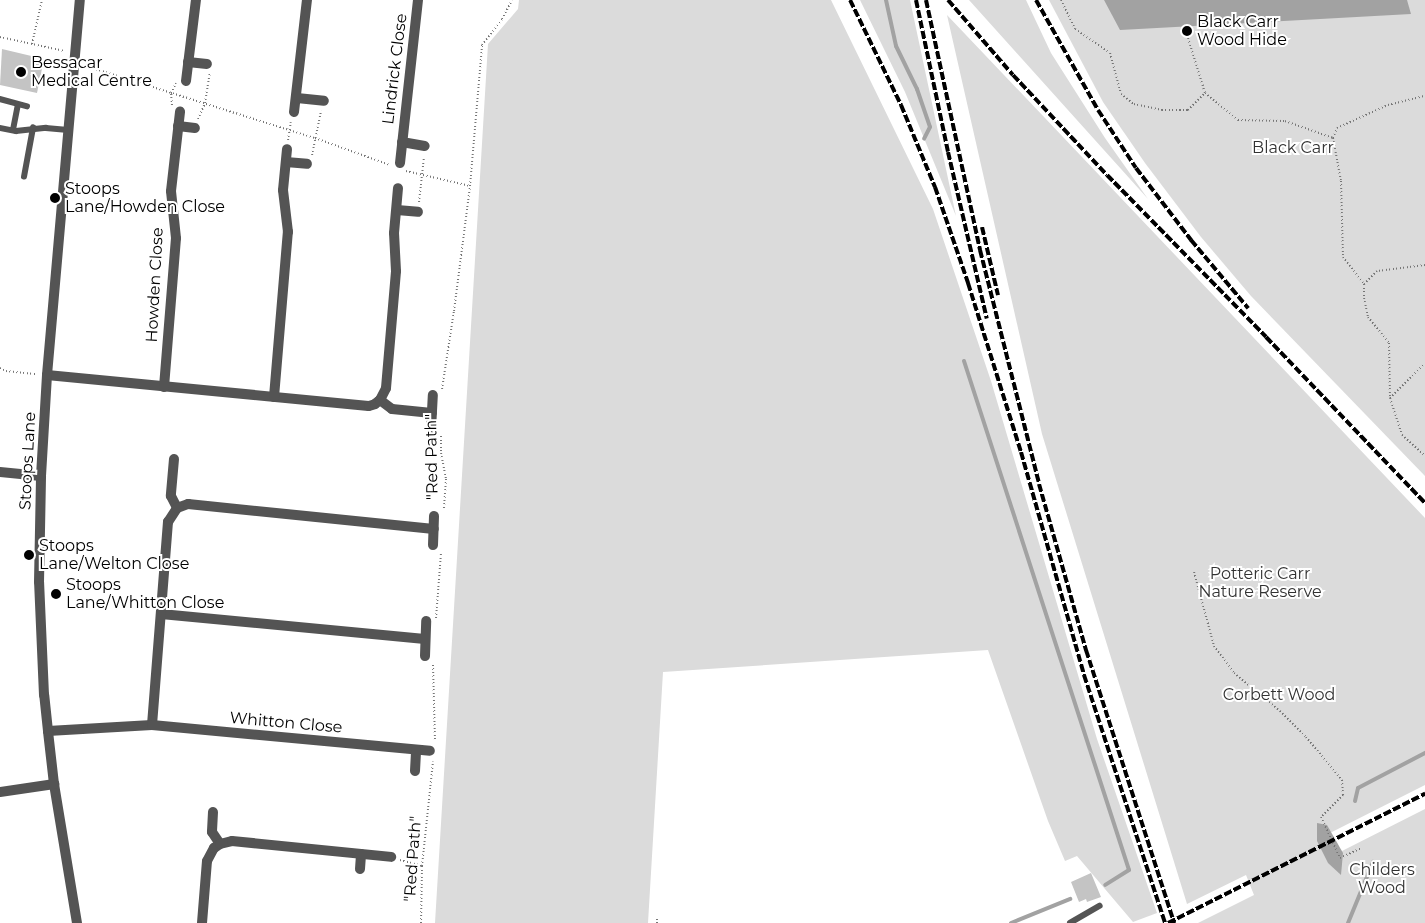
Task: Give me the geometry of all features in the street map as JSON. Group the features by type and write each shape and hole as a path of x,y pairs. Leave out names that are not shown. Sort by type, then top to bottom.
{"street":[{"name":"Stoops Lane","path":"78,923 54,784 44,695 39,582 41,476 47,375 80,0"},
{"path":"186,81 196,0"},
{"path":"294,112 307,0"},
{"name":"Lindrick Close","path":"400,163 418,0"},
{"path":"188,62 207,64"},
{"path":"297,98 324,101"},
{"name":"Howden Close","path":"164,387 176,238 171,190 180,112"},
{"path":"178,126 195,128"},
{"name":"Lindrick Close","path":"402,142 425,146"},
{"path":"274,397 288,232 283,190 287,149"},
{"path":"286,162 307,164"},
{"path":"47,375 368,406 380,400 386,388 396,271 394,233 398,188"},
{"path":"397,210 418,212"},
{"path":"436,430 432,413 438,394"},
{"path":"380,400 392,409 432,413"},
{"path":"174,459 171,496 177,508"},
{"path":"0,472 41,476"},
{"path":"152,725 168,522 177,508 188,504 434,529"},
{"path":"438,545 434,529 439,516"},
{"path":"161,614 425,639"},
{"path":"429,657 425,639 431,620"},
{"name":"Whitton Close","path":"48,731 152,725 433,751"},
{"path":"415,771 416,750"},
{"path":"0,792 54,784"},
{"path":"213,812 212,832 220,844"},
{"path":"202,923 207,861 214,848 220,844 232,842 391,857"},
{"path":"360,854 360,869"}],"lane":[{"path":"0,99 27,106"},
{"path":"13,130 18,105"},
{"path":"0,128 13,130 33,128 68,130"},
{"path":"24,177 33,128"},
{"path":"1070,923 1098,906"}],"path":[{"path":"32,45 42,0"},
{"name":"\"Red Path\"","path":"438,394 470,186 482,45 502,18 512,0"},
{"path":"1061,0 1075,29 1110,53 1121,94 1134,104 1162,110 1188,110 1205,93"},
{"path":"0,38 75,58 171,93 289,129 422,176 470,186"},
{"path":"1188,38 1205,93 1238,120 1285,121 1333,138"},
{"path":"195,128 205,103 211,67 207,64"},
{"path":"180,112 172,109 171,93 178,79 186,81"},
{"path":"1425,96 1388,105 1337,128 1333,138 1340,181 1343,257 1364,284 1364,298 1368,317 1389,343 1390,398 1402,435 1425,456"},
{"path":"307,164 311,164 324,101"},
{"path":"287,149 289,129 294,112"},
{"path":"418,212 425,146"},
{"path":"1364,284 1377,271 1425,265"},
{"path":"1390,398 1425,363"},
{"path":"0,368 47,375"},
{"name":"\"Red Path\"","path":"436,430 446,479 439,516"},
{"path":"431,620 438,545"},
{"path":"1194,572 1214,646 1234,674 1280,711 1306,737 1342,780 1343,795 1333,808 1321,817 1340,858 1361,848"},
{"name":"\"Red Path\"","path":"421,923 422,866 433,751 429,657"},
{"path":"391,857 422,866"},
{"path":"657,916 657,923"}],"green space":[{"path":"519,0 831,0 933,209 991,381 1097,739 1157,913 1133,922 1077,856 1065,861 1048,821 988,650 663,672 648,923 435,923 488,44 518,9"},
{"path":"860,0 910,0 956,216 905,92"},
{"path":"969,0 1026,0 1051,53 1105,138 1148,199"},
{"name":"Black Carr","path":"1049,0 1425,0 1425,476 1251,296 1201,237 1145,163 1103,102"},
{"name":"Potteric Carr Nature Reserve","path":"947,15 1425,518 1425,785 1326,835 1338,853 1425,809 1425,923 1198,923 1254,895 1246,875 1187,904 1042,434"}],"shaded area":[{"path":"1104,0 1407,0 1411,14 1120,30"},
{"path":"1317,823 1327,825 1343,853 1341,875 1328,863 1317,841"}],"building":[{"name":"Black Carr Wood Hide","path":"1181,28 1193,28 1193,34 1181,34"},
{"name":"Bessacar Medical Centre","path":"2,49 44,59 37,93 0,85"},
{"path":"1091,873 1101,897 1087,902 1086,899 1079,902 1071,882"}],"waterway":[{"path":"886,0 896,46 917,89 930,127 924,139"},
{"path":"964,361 1129,870 1105,885"},
{"path":"1355,801 1358,788 1425,753"},
{"path":"1348,923 1373,862"},
{"path":"1011,923 1070,899"}],"railway":[{"path":"850,0 901,105 935,187 968,283 1021,452 1084,675 1165,923"},
{"path":"916,0 948,152 987,319"},
{"path":"926,0 980,250 1039,484 1086,650 1174,923"},
{"path":"948,0 1013,75 1107,175 1425,503"},
{"path":"1036,0 1098,110 1136,168 1191,240 1248,308"},
{"path":"982,227 998,295"},
{"path":"1168,923 1425,794"}],"place":[{"name":"Black Carr Wood Hide","path":"1187,31"},
{"name":"Bessacar Medical Centre","path":"21,72"},
{"name":"Stoops Lane/Howden Close","path":"55,198"},
{"name":"Stoops Lane/Welton Close","path":"29,555"},
{"name":"Stoops Lane/Whitton Close","path":"56,594"}],"park label":[{"name":"Corbett Wood","path":"1279,695"},
{"name":"Childers Wood","path":"1382,879"}]}
